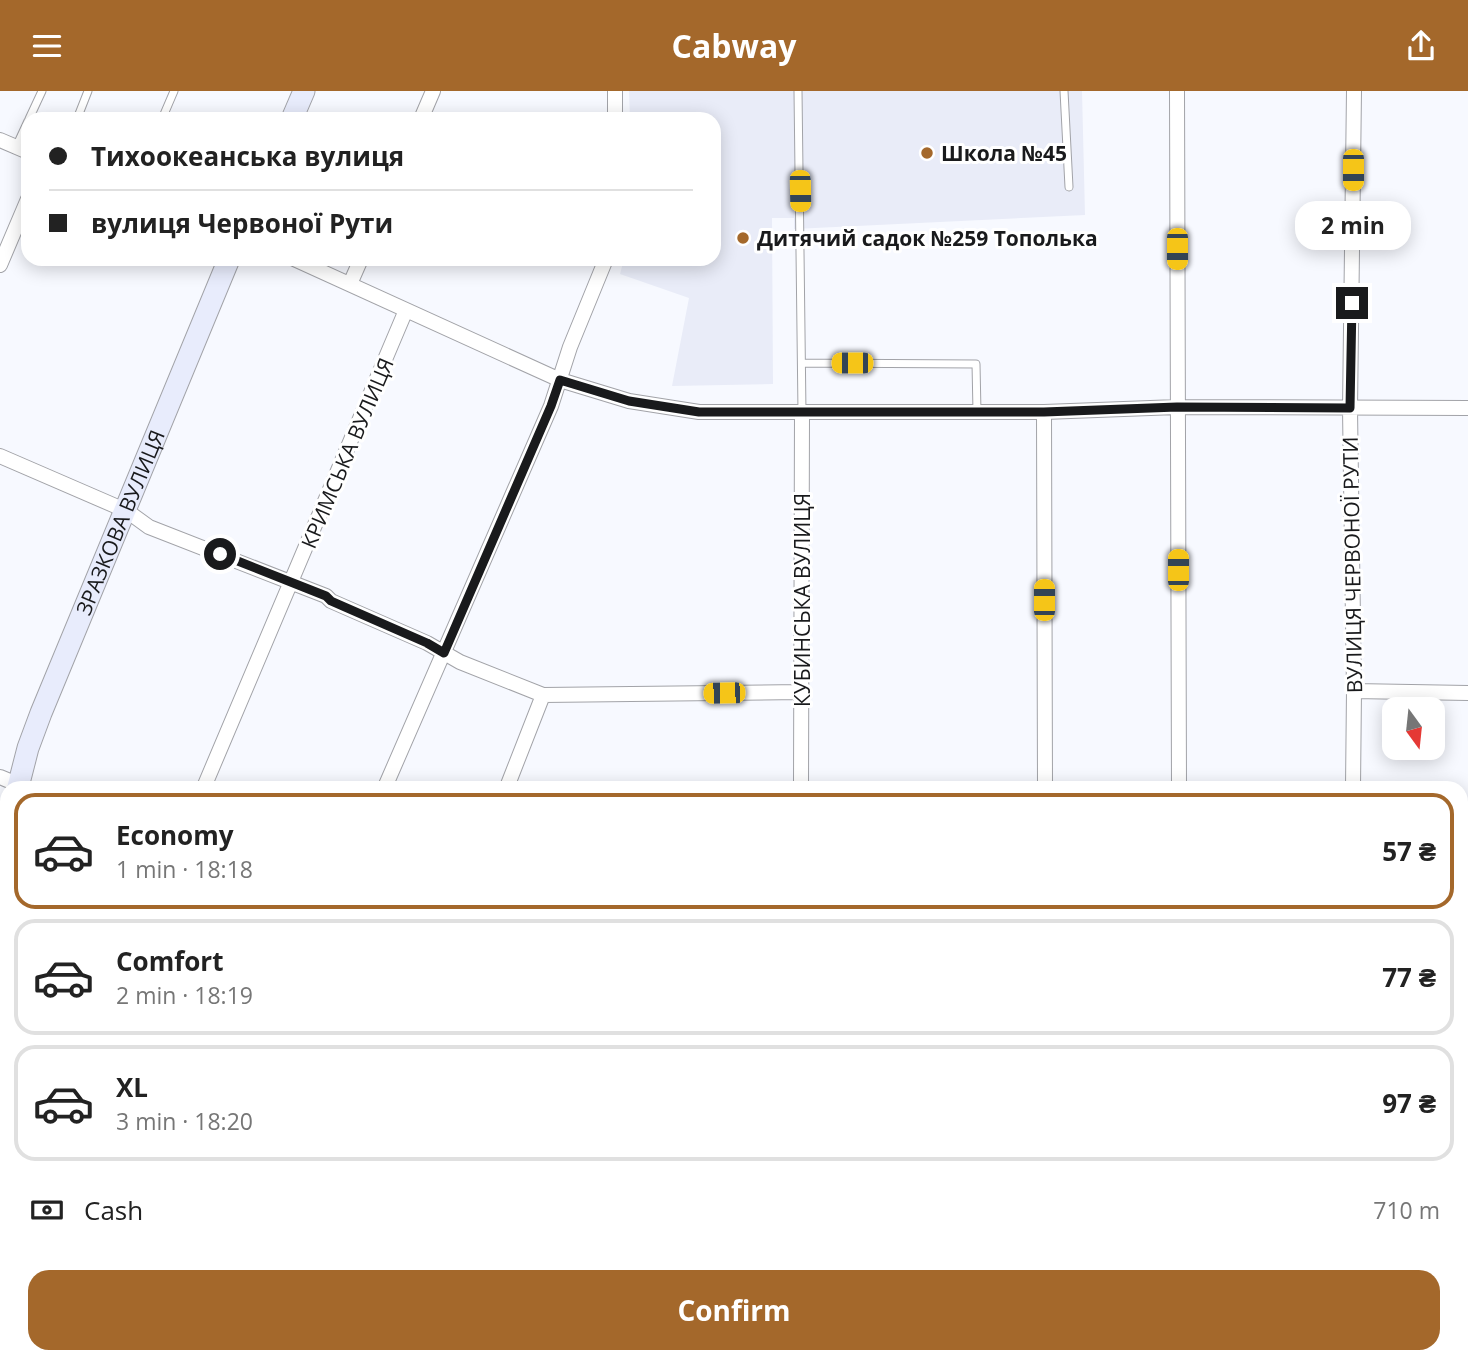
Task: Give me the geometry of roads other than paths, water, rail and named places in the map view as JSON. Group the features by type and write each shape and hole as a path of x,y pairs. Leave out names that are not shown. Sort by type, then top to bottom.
{"street":[{"path":"295,112 304,91"},
{"path":"424,112 433,91"},
{"path":"615,91 615,112"},
{"path":"1177,91 1179,781"},
{"name":"ВУЛИЦЯ ЧЕРВОНОЇ РУТИ","path":"1353,781 1350,408 1354,91"},
{"path":"0,140 21,149"},
{"path":"0,265 21,216"},
{"name":"ЗРАЗКОВА ВУЛИЦЯ","path":"16,781 41,713 127,512 226,266"},
{"path":"310,266 560,380 629,401 699,412 1044,412 1177,407 1468,408"},
{"path":"350,284 358,266"},
{"path":"388,781 551,406 603,266"},
{"name":"КРИМСЬКА ВУЛИЦЯ","path":"207,781 406,310"},
{"path":"1044,412 1045,781"},
{"name":"КУБИНСЬКА ВУЛИЦЯ","path":"801,781 802,413"},
{"path":"0,456 127,512 149,527 292,582 427,643 460,662 543,695 801,692"},
{"path":"1354,691 1468,693"},
{"path":"510,781 543,695"}],"lane":[{"path":"33,112 43,91"},
{"path":"80,112 88,91"},
{"path":"165,112 174,91"},
{"path":"798,91 802,413"},
{"path":"1064,91 1069,187"},
{"path":"802,363 976,364 977,412"}],"place":[{"name":"Школа №45","path":"927,153"},
{"name":"Дитячий садок №259 Тополька","path":"743,238"}]}
